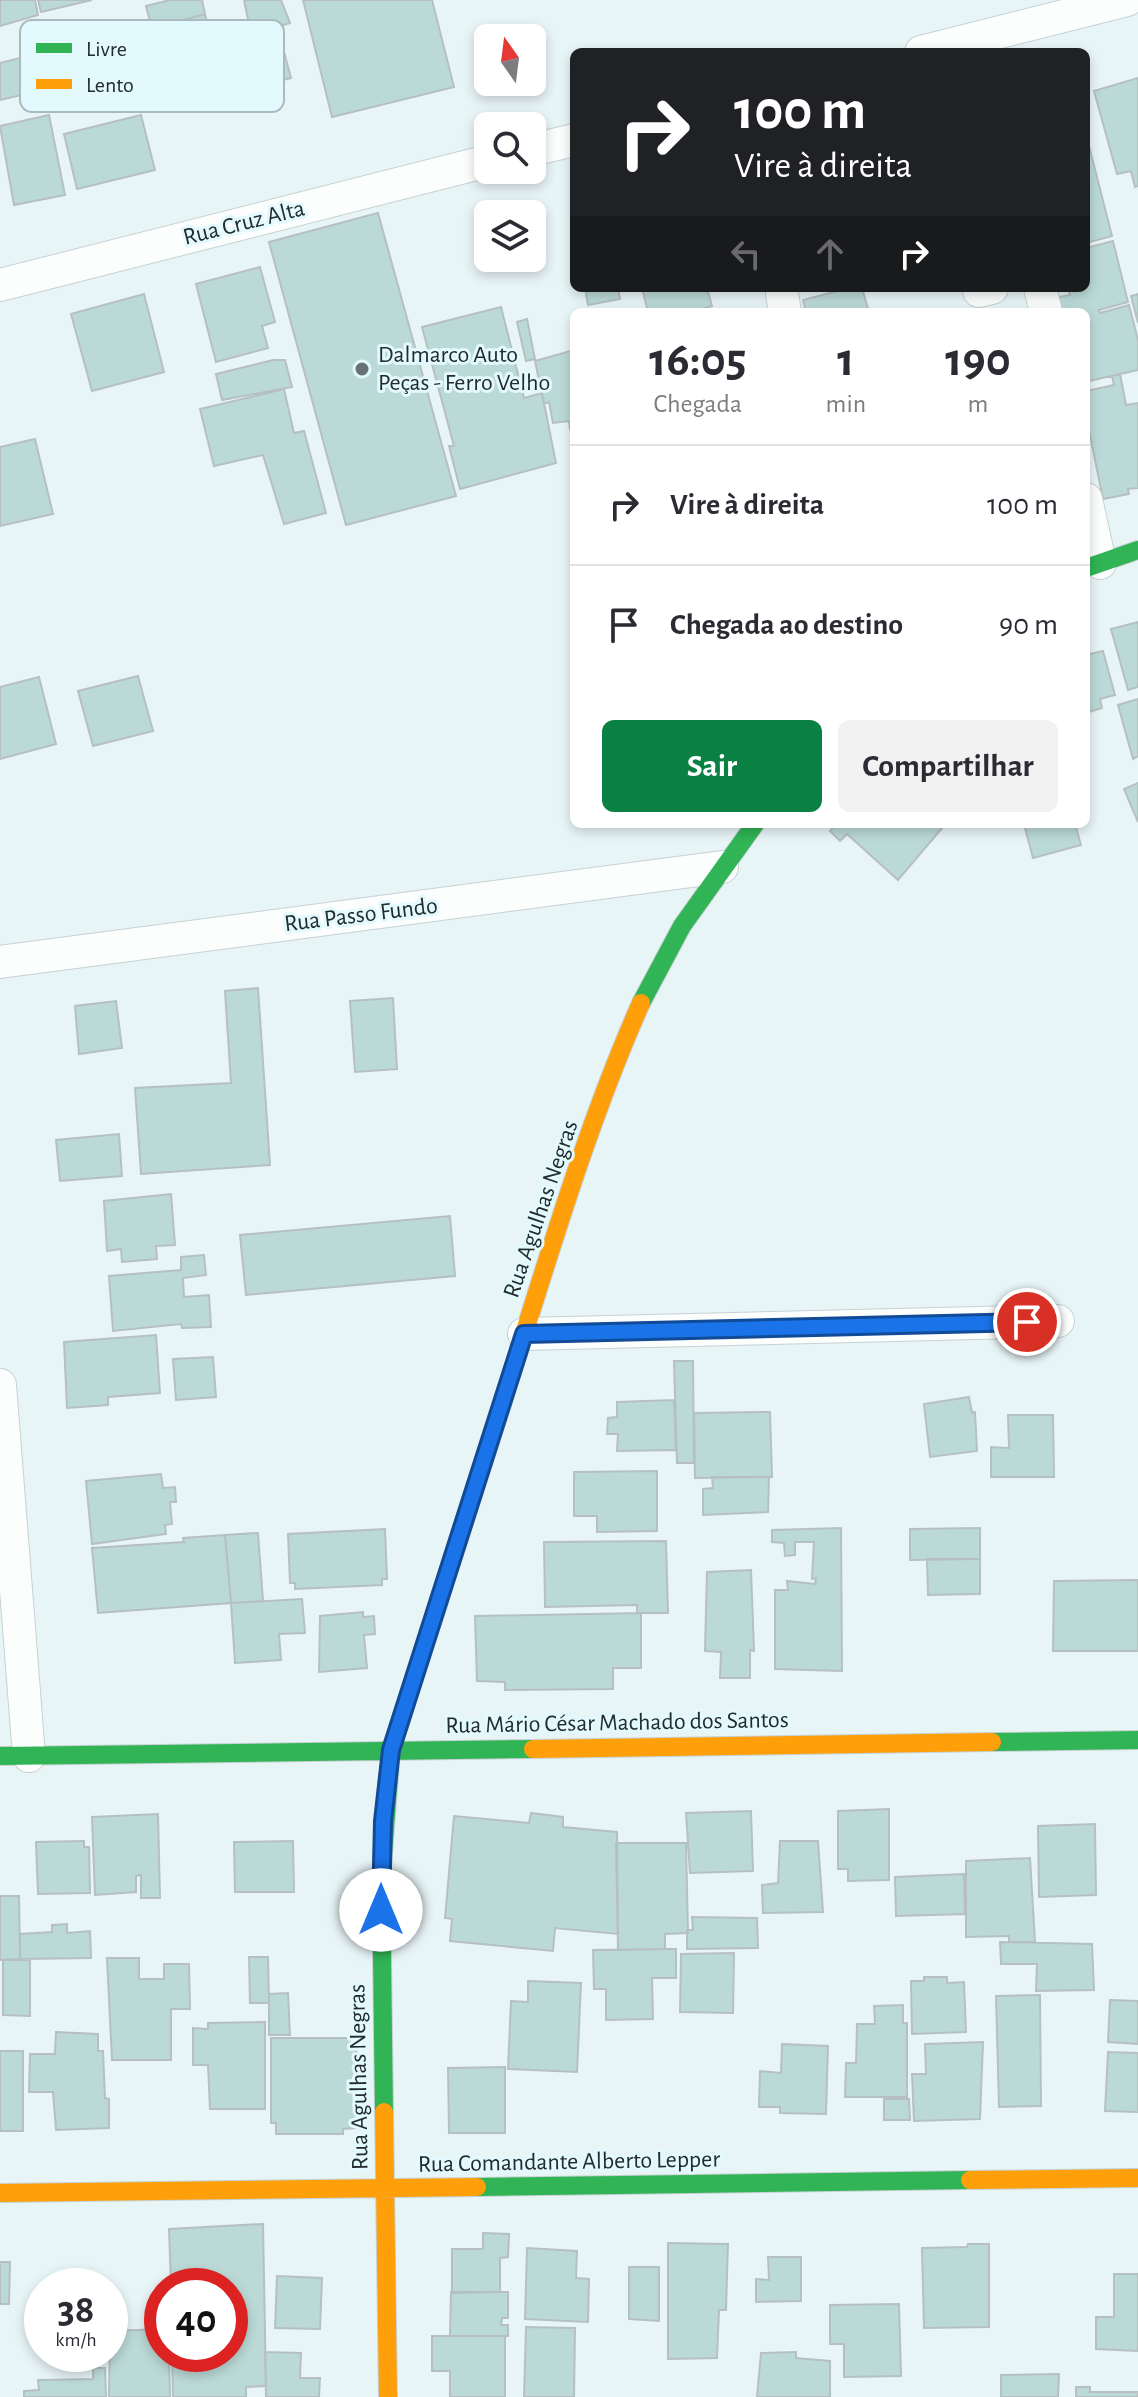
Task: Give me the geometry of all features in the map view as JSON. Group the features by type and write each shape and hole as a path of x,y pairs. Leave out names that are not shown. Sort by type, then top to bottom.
{"street":[{"path":"937,48 1127,0"},
{"path":"546,147 570,141"},
{"name":"Rua Cruz Alta","path":"0,285 474,165"},
{"path":"1090,537 1093,565 1138,550"},
{"name":"Rua Agulhas Negras","path":"388,2397 381,1879 391,1750 524,1334 620,1050 675,938 752,828"},
{"name":"Rua Passo Fundo","path":"0,962 722,867"},
{"path":"524,1334 1058,1321"},
{"path":"0,1385 15,1756"},
{"name":"Rua Mário César Machado dos Santos","path":"15,1756 1138,1740"},
{"name":"Rua Comandante Alberto Lepper","path":"0,2193 1138,2178"}],"building":[{"path":"0,0 35,0 38,15 0,26"},
{"path":"38,0 92,0 41,12"},
{"path":"170,0 202,0 205,14 184,20 150,20 146,6"},
{"path":"244,0 281,0 290,23 284,25 284,20 248,20"},
{"path":"303,0 432,0 454,87 332,117"},
{"path":"205,14 207,20 183,20"},
{"path":"284,52 291,78 284,80"},
{"path":"20,58 20,95 0,100 0,63"},
{"path":"1138,78 1138,186 1135,187 1131,171 1117,174 1094,91"},
{"path":"49,115 65,195 14,205 0,126"},
{"path":"141,115 155,170 77,189 64,134"},
{"path":"1090,150 1112,236 1090,242"},
{"name":"Dalmarco Auto Peças - Ferro Velho","path":"378,213 456,496 346,525 269,242"},
{"path":"1113,241 1128,302 1099,310 1100,313 1129,305 1138,340 1138,370 1090,381 1090,308 1061,308 1058,297 1070,295 1069,292 1090,292 1090,247"},
{"path":"260,267 275,322 262,326 268,348 216,362 196,284"},
{"path":"586,292 619,292 620,299 588,305"},
{"path":"643,292 708,292 712,306 705,308 647,308"},
{"path":"834,292 863,292 868,308 805,308 803,300"},
{"path":"144,294 164,372 92,391 71,314"},
{"path":"1138,294 1138,323 1131,296"},
{"path":"501,307 524,398 542,393 556,463 460,489 449,446 454,446 422,327"},
{"path":"527,319 535,359 526,361 517,322"},
{"path":"570,351 570,429 569,421 553,423 549,402 544,404 535,361"},
{"path":"285,360 292,387 222,400 216,374"},
{"path":"1120,374 1126,405 1138,403 1138,488 1128,489 1129,494 1103,499 1090,436 1090,390 1114,385 1112,376"},
{"path":"284,389 294,433 304,431 326,513 284,524 263,455 214,466 200,409"},
{"path":"35,439 53,514 0,526 0,447"},
{"path":"1138,622 1138,687 1128,690 1111,629"},
{"path":"1103,651 1115,695 1100,699 1102,708 1090,712 1090,654"},
{"path":"138,676 153,731 93,746 78,691"},
{"path":"39,677 56,744 0,759 0,687"},
{"path":"1138,699 1138,756 1133,759 1118,705"},
{"path":"1138,783 1138,822 1124,789"},
{"path":"833,828 942,828 898,880 847,834 840,841 830,831"},
{"path":"1025,828 1076,828 1081,845 1033,858"},
{"path":"258,988 270,1165 141,1174 135,1088 231,1083 225,991"},
{"path":"393,998 397,1069 355,1072 350,1001"},
{"path":"116,1001 122,1048 79,1054 75,1006"},
{"path":"119,1134 122,1176 60,1181 56,1140"},
{"path":"171,1194 175,1245 156,1246 157,1259 122,1262 121,1249 107,1251 104,1201"},
{"path":"450,1216 455,1276 246,1295 240,1235"},
{"path":"204,1255 206,1275 183,1278 184,1297 209,1295 211,1327 182,1328 181,1324 113,1331 109,1276 181,1270 181,1257"},
{"path":"156,1335 160,1393 108,1397 108,1405 67,1408 64,1342"},
{"path":"213,1357 216,1397 176,1400 173,1359"},
{"path":"674,1361 693,1361 694,1463 677,1463"},
{"path":"969,1397 972,1413 975,1412 977,1451 930,1457 924,1404"},
{"path":"674,1400 676,1450 617,1451 618,1434 607,1434 608,1418 617,1417 617,1402"},
{"path":"770,1412 772,1477 695,1478 694,1413"},
{"path":"1008,1415 1053,1415 1054,1477 991,1477 991,1447 1009,1448"},
{"path":"657,1471 657,1531 597,1532 597,1516 574,1516 574,1472"},
{"path":"161,1474 163,1488 175,1487 176,1502 170,1502 172,1524 165,1525 166,1534 92,1544 86,1481"},
{"path":"712,1477 769,1477 768,1512 703,1515 703,1489 713,1488"},
{"path":"841,1528 842,1671 775,1669 775,1590 788,1590 787,1581 815,1584 816,1578 812,1579 814,1542 795,1542 795,1555 785,1556 784,1543 772,1542 772,1530"},
{"path":"980,1528 980,1559 910,1560 910,1529"},
{"path":"385,1529 387,1579 382,1579 382,1585 295,1589 295,1583 290,1583 288,1534"},
{"path":"258,1533 263,1601 231,1603 225,1535"},
{"path":"225,1535 231,1603 98,1613 92,1548 184,1542 183,1538"},
{"path":"666,1541 668,1613 637,1613 637,1605 545,1607 544,1542"},
{"path":"927,1559 980,1559 980,1594 928,1595"},
{"path":"751,1570 754,1651 750,1650 750,1678 720,1678 721,1652 705,1651 707,1572"},
{"path":"1138,1580 1138,1651 1053,1651 1054,1581"},
{"path":"302,1599 305,1633 279,1634 281,1660 235,1663 231,1603"},
{"path":"363,1612 363,1617 374,1616 375,1634 364,1635 367,1668 319,1672 320,1616"},
{"path":"641,1613 641,1668 613,1668 613,1689 505,1690 505,1682 477,1681 475,1616"},
{"path":"889,1809 889,1880 848,1881 848,1869 838,1869 838,1811"},
{"path":"751,1811 753,1871 690,1873 686,1813"},
{"path":"531,1813 563,1817 563,1827 617,1832 618,1934 555,1928 553,1951 450,1941 452,1919 445,1918 454,1816 529,1823"},
{"path":"158,1814 160,1898 141,1898 141,1875 136,1876 136,1892 95,1895 92,1817"},
{"path":"1095,1824 1096,1895 1039,1897 1038,1826"},
{"path":"84,1841 84,1847 89,1847 90,1893 38,1894 36,1842"},
{"path":"293,1841 294,1892 235,1892 234,1842"},
{"path":"780,1841 818,1841 823,1912 763,1913 762,1885 778,1883"},
{"path":"616,1843 686,1843 688,1933 665,1934 665,1949 618,1950"},
{"path":"1030,1858 1035,1942 1009,1942 1009,1936 966,1937 966,1861"},
{"path":"964,1874 965,1914 896,1916 895,1877"},
{"path":"0,1896 19,1896 20,1959 0,1960"},
{"path":"692,1917 757,1918 758,1948 687,1949 687,1930 693,1930"},
{"path":"67,1924 67,1933 90,1931 91,1958 20,1959 20,1934 52,1932 52,1925"},
{"path":"1000,1942 1092,1944 1094,1990 1036,1991 1037,1964 1001,1964"},
{"path":"676,1949 676,1978 652,1978 653,2019 606,2020 606,1989 594,1989 593,1950"},
{"path":"734,1953 733,2013 680,2012 681,1954"},
{"path":"249,1957 268,1957 269,2003 250,2003"},
{"path":"107,1958 139,1958 139,1979 164,1979 164,1964 189,1964 190,2009 171,2009 171,2060 112,2060"},
{"path":"3,1960 30,1960 30,2016 3,2015"},
{"path":"924,1977 947,1977 947,1983 964,1982 966,2032 912,2034 911,1981 924,1981"},
{"path":"528,1981 581,1983 577,2072 508,2069 511,2001 528,2002"},
{"path":"288,1993 290,2035 269,2035 269,1994"},
{"path":"1040,1995 1041,2106 999,2107 996,1996"},
{"path":"1110,2000 1138,2001 1138,2044 1108,2042"},
{"path":"903,2005 903,2023 907,2023 907,2097 845,2097 846,2063 856,2063 857,2024 875,2024 874,2006"},
{"path":"265,2022 265,2109 210,2109 208,2065 193,2065 193,2028 208,2029 208,2023"},
{"path":"56,2032 98,2034 98,2051 103,2051 105,2098 109,2099 109,2128 56,2130 53,2092 29,2092 30,2054 55,2054"},
{"path":"271,2038 356,2038 357,2128 343,2129 343,2134 276,2134 276,2123 271,2123"},
{"path":"983,2042 980,2119 914,2121 912,2074 926,2074 925,2044"},
{"path":"782,2044 828,2046 826,2114 780,2113 780,2107 759,2107 760,2071 781,2073"},
{"path":"0,2051 23,2051 23,2131 0,2131"},
{"path":"1108,2052 1138,2053 1138,2112 1105,2111"},
{"path":"505,2067 505,2133 449,2133 448,2068"},
{"path":"884,2099 909,2099 910,2120 884,2120"},
{"path":"263,2224 266,2386 246,2387 246,2397 173,2397 172,2372 248,2372 248,2268 170,2268 169,2229"},
{"path":"483,2233 509,2234 508,2257 500,2258 500,2292 452,2293 452,2249 483,2249"},
{"path":"668,2243 728,2244 726,2310 719,2310 717,2358 668,2359"},
{"path":"968,2244 989,2244 989,2327 924,2328 922,2248 967,2247"},
{"path":"527,2248 577,2251 576,2278 589,2279 588,2322 525,2319"},
{"path":"768,2257 801,2257 801,2301 756,2302 756,2279 769,2280"},
{"path":"0,2262 10,2262 9,2304 0,2304"},
{"path":"629,2267 659,2267 659,2321 629,2319"},
{"path":"1114,2274 1138,2274 1138,2351 1096,2349 1096,2317 1114,2317"},
{"path":"277,2276 322,2278 320,2329 275,2328"},
{"path":"451,2292 508,2292 508,2318 502,2318 501,2325 508,2325 508,2336 450,2336"},
{"path":"899,2304 901,2376 844,2377 844,2344 830,2344 830,2305"},
{"path":"526,2327 575,2328 574,2397 524,2397"},
{"path":"128,2330 144,2330 144,2372 169,2372 170,2397 109,2397 109,2372 128,2372"},
{"path":"432,2336 505,2336 505,2397 450,2397 450,2371 432,2371"},
{"path":"265,2352 301,2353 300,2378 320,2378 319,2397 266,2397"},
{"path":"796,2352 796,2358 830,2361 830,2397 757,2397 761,2353"},
{"path":"93,2372 105,2372 106,2397 24,2397 24,2391 39,2390 38,2380 93,2379"},
{"path":"1059,2374 1058,2397 1001,2397 1001,2375"},
{"path":"1076,2387 1090,2387 1090,2392 1138,2392 1138,2397 1076,2397"}],"traffic: fast":[{"path":"1090,567 1138,550"},
{"path":"641,1003 682,926 752,828"},
{"path":"384,2112 381,1879 391,1750 500,1410"},
{"path":"992,1742 1138,1740"},
{"path":"0,1756 533,1749"},
{"path":"477,2187 970,2180"}],"traffic: slow":[{"path":"500,1410 582,1153 641,1003"},
{"path":"533,1749 992,1742"},
{"path":"384,2112 388,2397"},
{"path":"970,2180 1138,2178"},
{"path":"0,2193 477,2187"}],"place":[{"name":"Dalmarco Auto Peças - Ferro Velho","path":"362,369"}],"route":[{"path":"381,1910 383,1821 391,1750 524,1334 1027,1322"}]}
